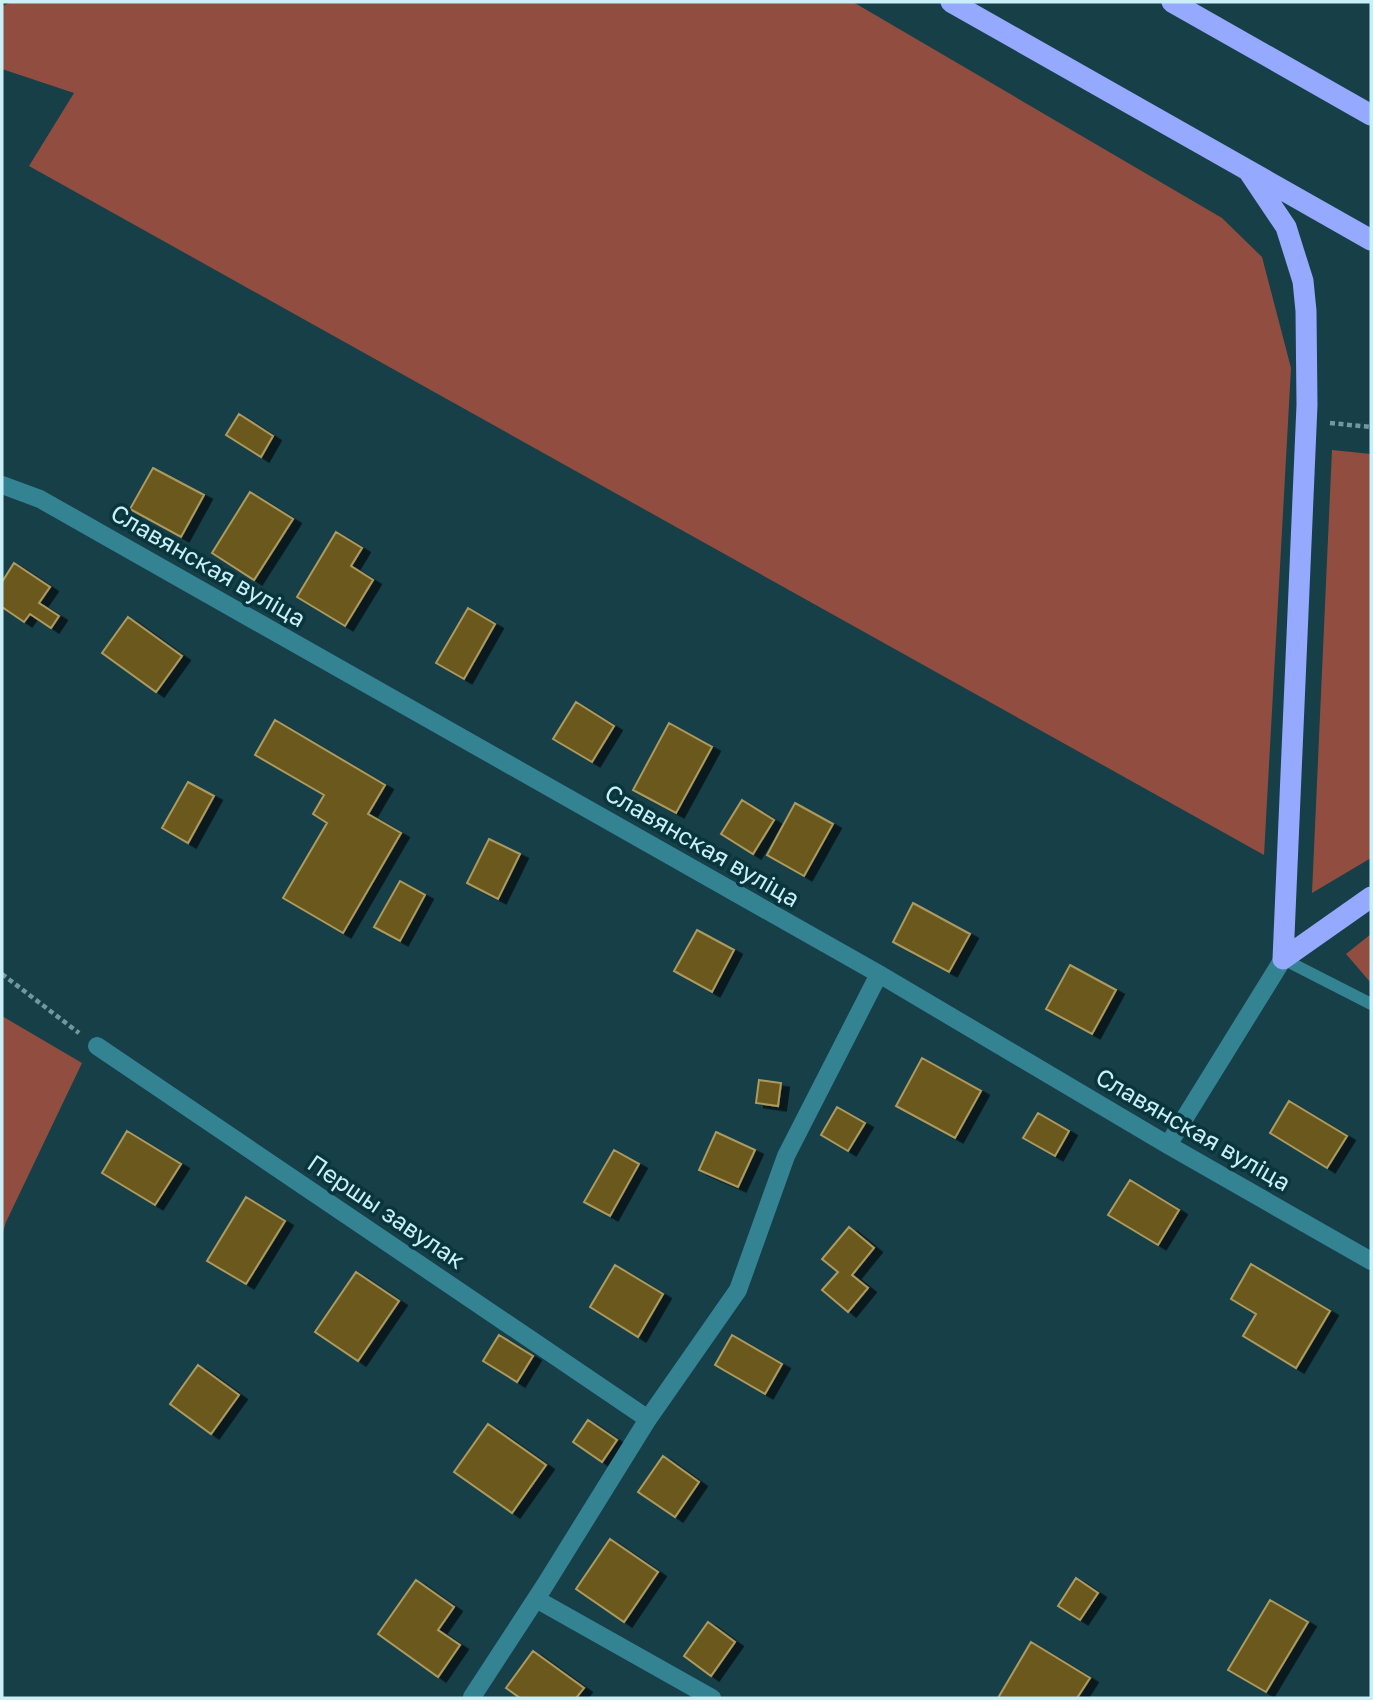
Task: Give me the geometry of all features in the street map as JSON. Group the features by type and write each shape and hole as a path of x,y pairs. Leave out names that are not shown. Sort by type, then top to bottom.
{"highway":[{"path":"951,2 1371,240"},
{"path":"1172,2 1371,115"},
{"path":"1250,172 1286,227 1303,281 1306,311 1307,421 1283,959"},
{"path":"1283,959 1371,897"}],"street":[{"name":"Славянская вуліца","path":"2,484 40,499 879,974 1371,1261"},
{"path":"1168,1145 1283,959"},
{"path":"472,1697 648,1419 738,1290 786,1156 879,974"},
{"name":"Першы завулак","path":"97,1046 648,1419"},
{"path":"536,1599 712,1698"}],"lane":[{"path":"1283,959 1371,1003"}],"path":[{"path":"1307,421 1371,427"},
{"path":"2,974 97,1046"}],"shaded area":[{"path":"12,2 853,2 1222,218 1262,257 1291,368 1264,855 29,166 74,93 2,69 2,6"},
{"path":"1332,450 1371,454 1371,858 1312,893"},
{"path":"1371,934 1371,983 1346,954"},
{"path":"2,1016 82,1063 2,1235"}],"building":[{"path":"239,414 273,436 261,457 226,435"},
{"path":"153,468 204,495 181,537 130,509"},
{"path":"250,492 293,519 254,580 212,553"},
{"path":"336,532 362,548 351,566 373,580 345,626 297,597"},
{"path":"14,563 50,587 39,603 59,616 51,628 30,614 24,622 2,607 2,582"},
{"path":"468,608 495,624 464,679 436,663"},
{"path":"128,617 182,656 156,692 102,653"},
{"path":"576,702 614,726 592,762 553,739"},
{"path":"275,720 385,785 368,814 401,833 343,933 283,898 327,823 313,814 324,795 255,755"},
{"path":"669,723 712,747 676,813 633,790"},
{"path":"188,782 214,796 188,843 162,828"},
{"path":"742,800 774,820 753,854 721,834"},
{"path":"795,803 833,824 804,876 767,855"},
{"path":"489,839 520,854 498,899 467,883"},
{"path":"400,881 425,895 400,941 374,927"},
{"path":"913,903 970,934 949,972 893,942"},
{"path":"697,930 734,950 712,992 674,971"},
{"path":"1070,965 1116,990 1092,1034 1046,1009"},
{"path":"922,1058 981,1091 955,1138 896,1106"},
{"path":"759,1080 781,1083 778,1106 756,1103"},
{"path":"1289,1101 1347,1136 1327,1168 1270,1133"},
{"path":"837,1107 865,1123 848,1151 821,1135"},
{"path":"1038,1113 1069,1131 1055,1156 1023,1138"},
{"path":"127,1131 181,1164 155,1205 102,1173"},
{"path":"716,1132 755,1150 738,1187 699,1170"},
{"path":"614,1150 639,1164 610,1216 584,1202"},
{"path":"1130,1180 1179,1210 1158,1245 1108,1215"},
{"path":"246,1197 285,1221 246,1284 207,1261"},
{"path":"849,1227 874,1248 852,1275 868,1288 848,1312 822,1290 838,1272 822,1259"},
{"path":"1251,1264 1330,1311 1296,1368 1243,1336 1256,1314 1231,1299"},
{"path":"615,1265 663,1294 638,1337 590,1307"},
{"path":"356,1272 399,1301 358,1361 315,1332"},
{"path":"499,1335 533,1356 517,1382 483,1361"},
{"path":"732,1335 782,1364 765,1394 715,1365"},
{"path":"198,1365 239,1395 211,1434 170,1404"},
{"path":"588,1420 617,1440 602,1462 573,1442"},
{"path":"488,1424 546,1465 512,1513 454,1472"},
{"path":"663,1456 699,1482 675,1517 638,1492"},
{"path":"610,1539 658,1572 624,1622 576,1589"},
{"path":"1076,1578 1098,1593 1080,1620 1058,1606"},
{"path":"416,1580 454,1607 438,1630 460,1645 438,1677 378,1634"},
{"path":"1270,1600 1308,1622 1266,1692 1228,1670"},
{"path":"708,1622 735,1642 711,1676 684,1656"},
{"path":"1031,1642 1090,1678 1077,1698 998,1698"},
{"path":"533,1651 584,1688 576,1698 520,1698 506,1688"}]}
